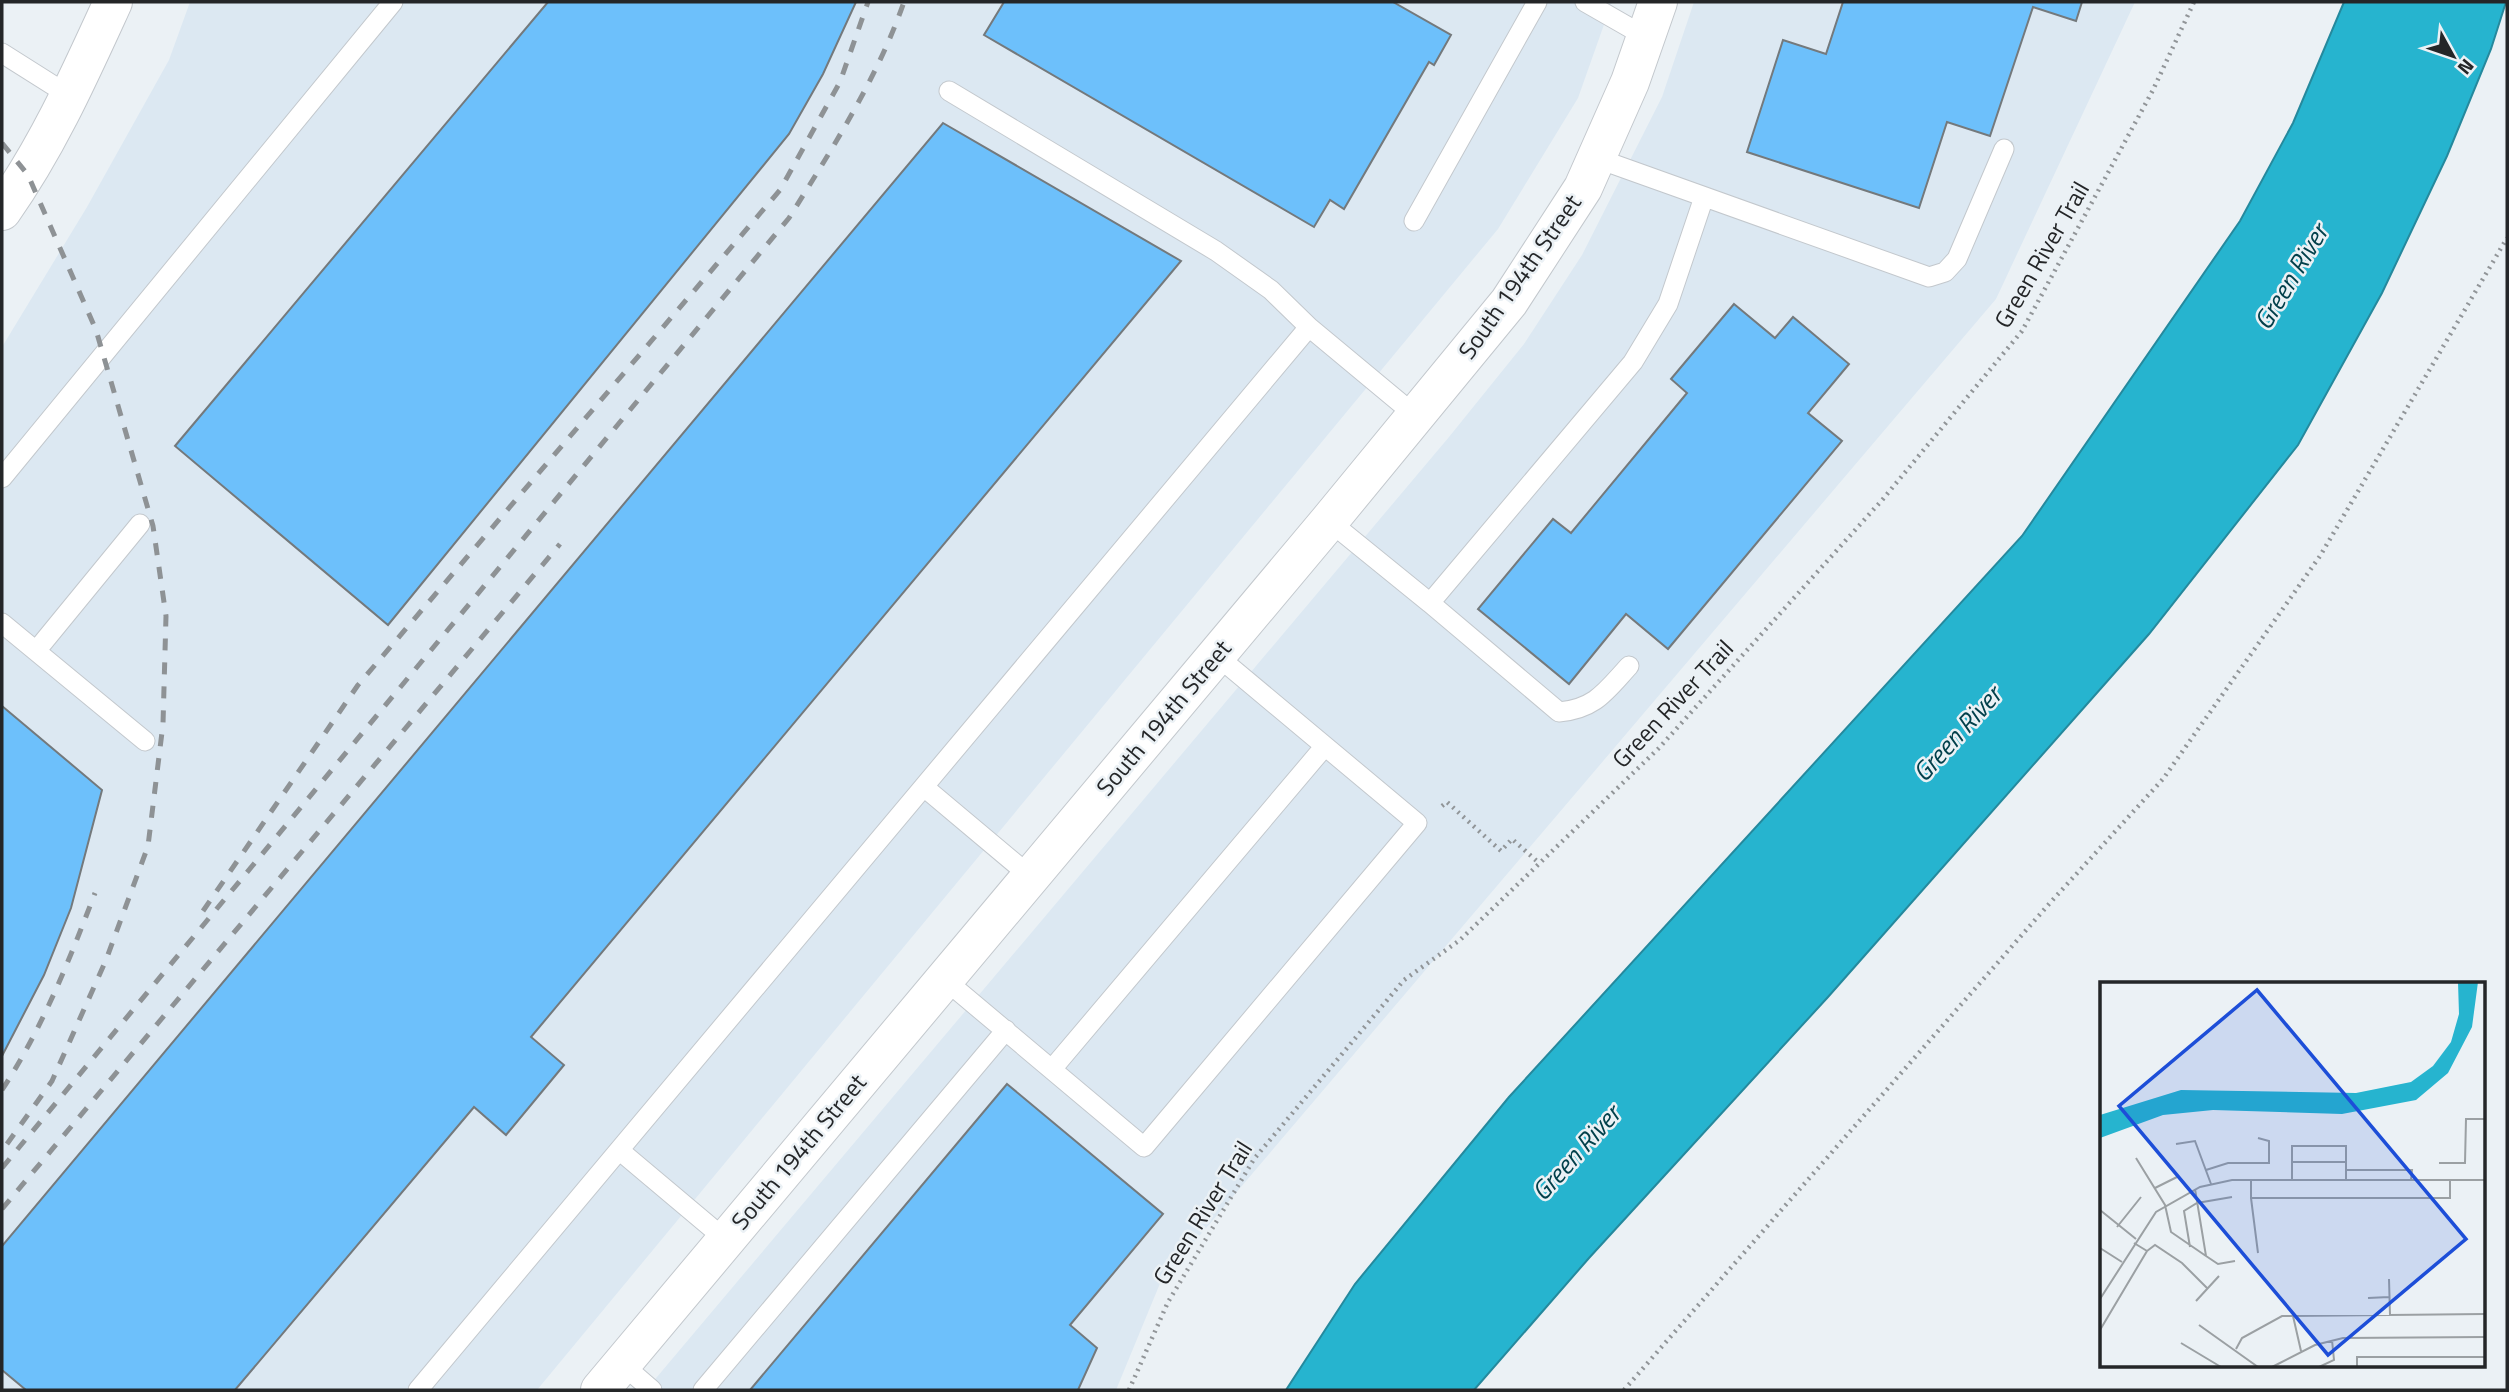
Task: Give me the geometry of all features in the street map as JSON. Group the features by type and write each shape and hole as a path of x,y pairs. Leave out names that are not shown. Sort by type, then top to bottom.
{"street":[{"path":"2,211 28,175 70,96 113,2"},
{"name":"South 194th Street","path":"611,1377 1329,521 1509,302 1583,188 1658,2"}],"lane":[{"path":"2,478 393,2"},
{"path":"1414,221 1537,2"},
{"path":"1585,2 1646,37"},
{"path":"2,53 70,96"},
{"path":"949,91 1216,251 1271,290 1309,327 1416,416"},
{"path":"1596,158 1929,277 1945,272 1957,259 2004,149"},
{"path":"1430,603 1633,362 1668,304 1704,197"},
{"path":"418,1390 1309,327"},
{"path":"1329,521 1559,712 1580,710 1595,702 1629,666"},
{"path":"36,651 140,524"},
{"path":"2,623 145,741"},
{"path":"944,979 1144,1147 1417,823 1216,655"},
{"path":"1052,1069 1325,746"},
{"path":"923,787 1030,876"},
{"path":"703,1390 1006,1030"},
{"path":"619,1150 726,1240"},
{"path":"611,1377 652,1390"}],"path":[{"name":"Green River Trail","path":"1129,1390 1168,1302 1254,1159 1404,980 1460,940 1668,738 1883,499 2022,331 2153,90 2194,2"},
{"path":"1624,1390 2049,904 2164,779 2320,556 2507,238"},
{"path":"1417,823 1447,802 1501,851 1512,839 1539,863"}],"shaded area":[{"path":"190,2 1612,2 1578,98 1498,229 537,1390 2,1390 2,347 87,207 169,60"},
{"path":"1694,2 2135,2 1996,299 1161,1281 1116,1390 646,1390 1449,437 1524,344 1582,255 1662,97"}],"water":[{"name":"Green River","path":"2344,2 2506,2 2491,49 2447,156 2382,293 2298,445 2149,634 1828,997 1589,1258 1474,1390 1286,1390 1355,1284 1509,1097 2022,536 2240,221 2293,123"}],"building":[{"path":"548,2 856,2 823,74 789,134 388,625 175,446"},
{"path":"1004,2 1393,2 1451,35 1434,65 1429,62 1344,209 1330,200 1314,227 984,35"},
{"path":"1843,2 2082,2 2076,21 2033,7 1990,136 1947,122 1919,208 1747,152 1783,40 1826,54"},
{"path":"943,123 1181,261 531,1037 564,1065 506,1135 474,1107 235,1390 26,1390 2,1370 2,1246"},
{"path":"1734,304 1775,338 1793,317 1849,364 1808,413 1842,441 1668,649 1626,614 1569,684 1478,609 1553,519 1571,533 1687,393 1671,379"},
{"path":"2,706 102,790 71,908 44,975 2,1056"},
{"path":"1007,1084 1163,1214 1070,1325 1097,1348 1078,1390 750,1390"}],"railway":[{"path":"203,911 358,685 780,190 840,82 868,2"},
{"path":"2,1168 789,218 867,86 904,2"},
{"path":"2,143 28,175 96,330 153,526 166,616 163,724 148,846 106,960 52,1081 2,1151"},
{"path":"2,1209 560,544"},
{"path":"2,1090 42,1019 95,893"}]}
